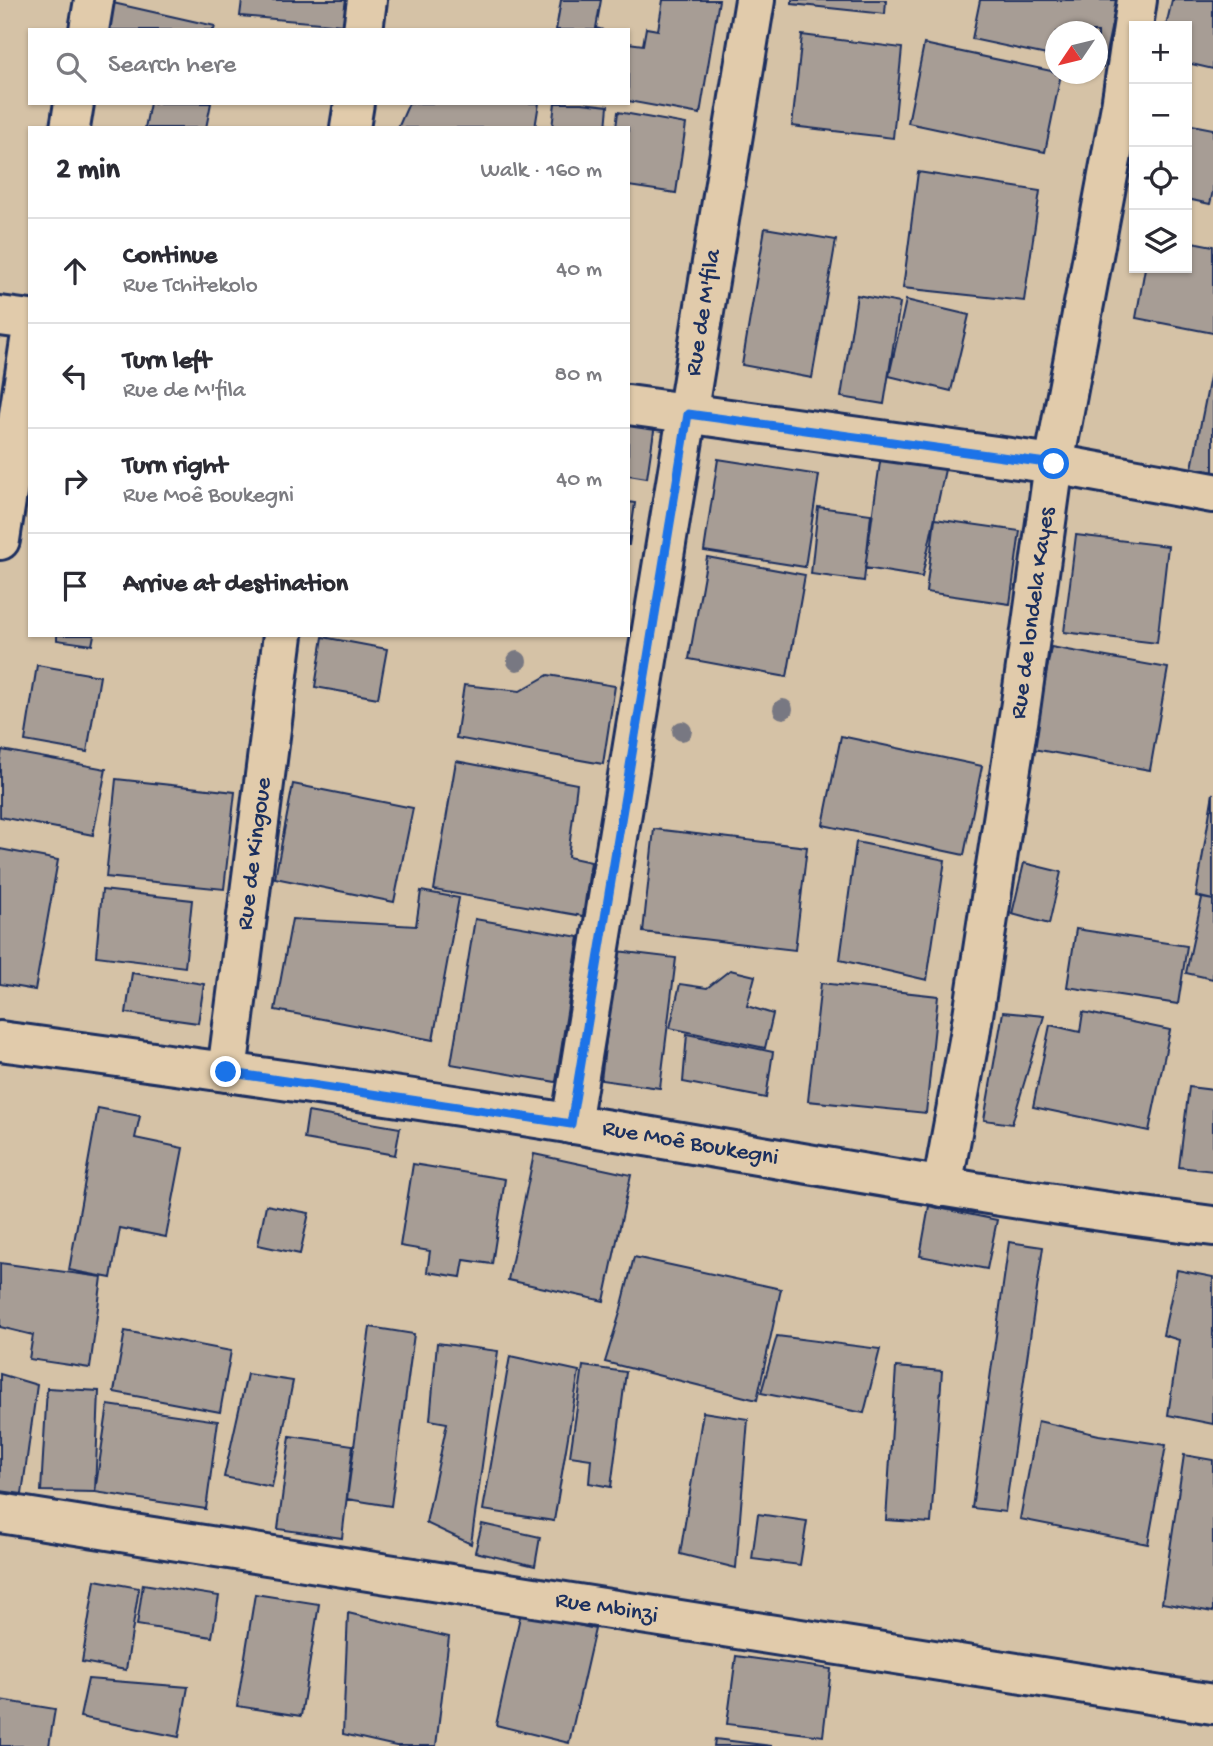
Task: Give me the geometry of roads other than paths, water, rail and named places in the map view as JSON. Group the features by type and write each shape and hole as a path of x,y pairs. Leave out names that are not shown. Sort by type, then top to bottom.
{"street":[{"path":"89,28 94,0"},
{"path":"363,28 368,0"},
{"name":"Rue de M'fila","path":"571,1124 755,0"},
{"name":"Rue de londela Kayes","path":"942,1187 970,1035 1021,703 1054,464 1121,106 1137,0"},
{"path":"70,126 74,105"},
{"path":"350,126 354,105"},
{"path":"0,316 28,320"},
{"path":"0,540 28,354"},
{"path":"630,405 1054,464 1213,493"},
{"name":"Rue de Kingoue","path":"226,1072 283,637"},
{"name":"Rue Moê Boukegni","path":"0,1041 571,1124 942,1187 1213,1226"},
{"name":"Rue Mbinzi","path":"0,1513 1213,1703"}]}
